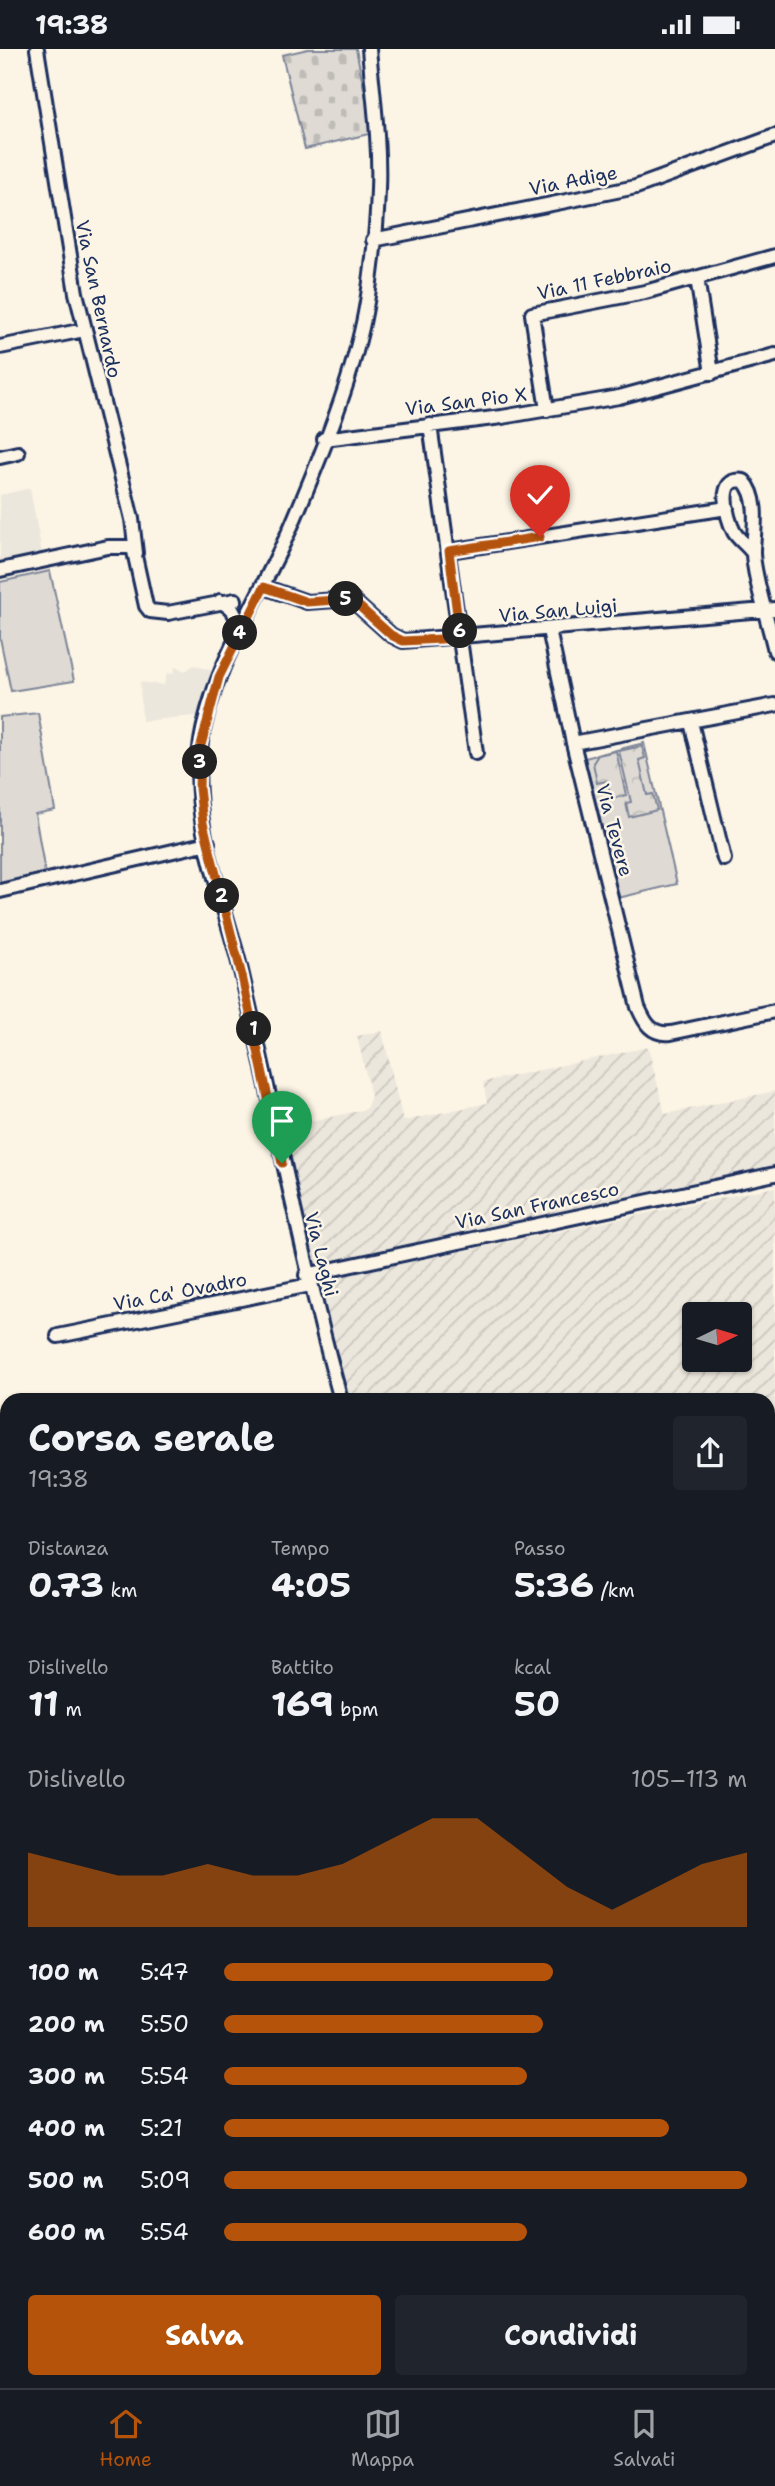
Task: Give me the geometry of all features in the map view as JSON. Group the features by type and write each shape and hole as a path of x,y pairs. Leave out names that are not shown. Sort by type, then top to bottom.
{"street":[{"name":"Via San Bernardo","path":"37,49 68,254 84,330 132,519 146,606 157,614 203,608 220,601 241,610"},
{"path":"241,610 262,590 298,510 361,333 378,189 369,49"},
{"name":"Via Adige","path":"373,240 636,187 775,136"},
{"name":"Via 11 Febbraio","path":"547,409 532,314 645,292 775,256"},
{"name":"Via 11 Febbraio","path":"697,278 712,373"},
{"path":"0,347 84,330"},
{"name":"Via San Pio X","path":"324,439 619,397 775,355"},
{"path":"430,425 476,753"},
{"path":"0,457 18,453"},
{"path":"752,552 756,524 746,483 735,480 724,492 727,508 733,531 752,552 770,610 775,651"},
{"path":"449,551 727,508"},
{"path":"0,570 108,547 133,547 136,553"},
{"name":"Via San Luigi","path":"262,590 307,602 351,599 391,635 403,641 770,610"},
{"name":"Via Laghi","path":"241,610 219,677 200,749 199,788 208,843 242,976 308,1280 339,1393"},
{"name":"Via Tevere","path":"549,630 573,743 638,1007 645,1024 656,1033 671,1033 775,1011"},
{"path":"573,743 775,705"},
{"path":"691,722 724,859"},
{"path":"0,891 208,843"},
{"name":"Via San Francesco","path":"308,1280 775,1174"},
{"name":"Via Ca' Ovadro","path":"58,1336 308,1280"}],"shaded area":[{"path":"30,488 42,553 0,562 0,495"},
{"path":"194,665 216,672 205,715 142,721 140,682 164,685 167,673 173,674 175,667 185,671"},
{"path":"382,1031 403,1121 487,1103 483,1082 648,1047 665,1114 775,1091 775,1167 313,1263 282,1128 366,1109 371,1096 357,1036"},
{"path":"775,1187 775,1393 346,1393 318,1287 322,1280"}],"green space":[{"path":"308,49 356,49 373,133 305,149 282,55"},
{"path":"50,571 74,681 11,691 0,638 0,582"},
{"path":"38,713 55,810 35,814 45,873 0,884 0,717"},
{"path":"644,743 677,884 618,898 585,758"},
{"path":"642,746 645,758 639,760 647,795 653,794 657,810 629,817 626,803 631,802 619,751"},
{"path":"616,751 626,795 611,799 607,781 597,783 593,763 598,755"}],"route":[{"path":"282,1163 231,928 203,823 199,788 200,749 221,670 239,638 247,615 264,587 307,602 351,599 391,635 403,641 460,638 449,551 540,537"}]}
